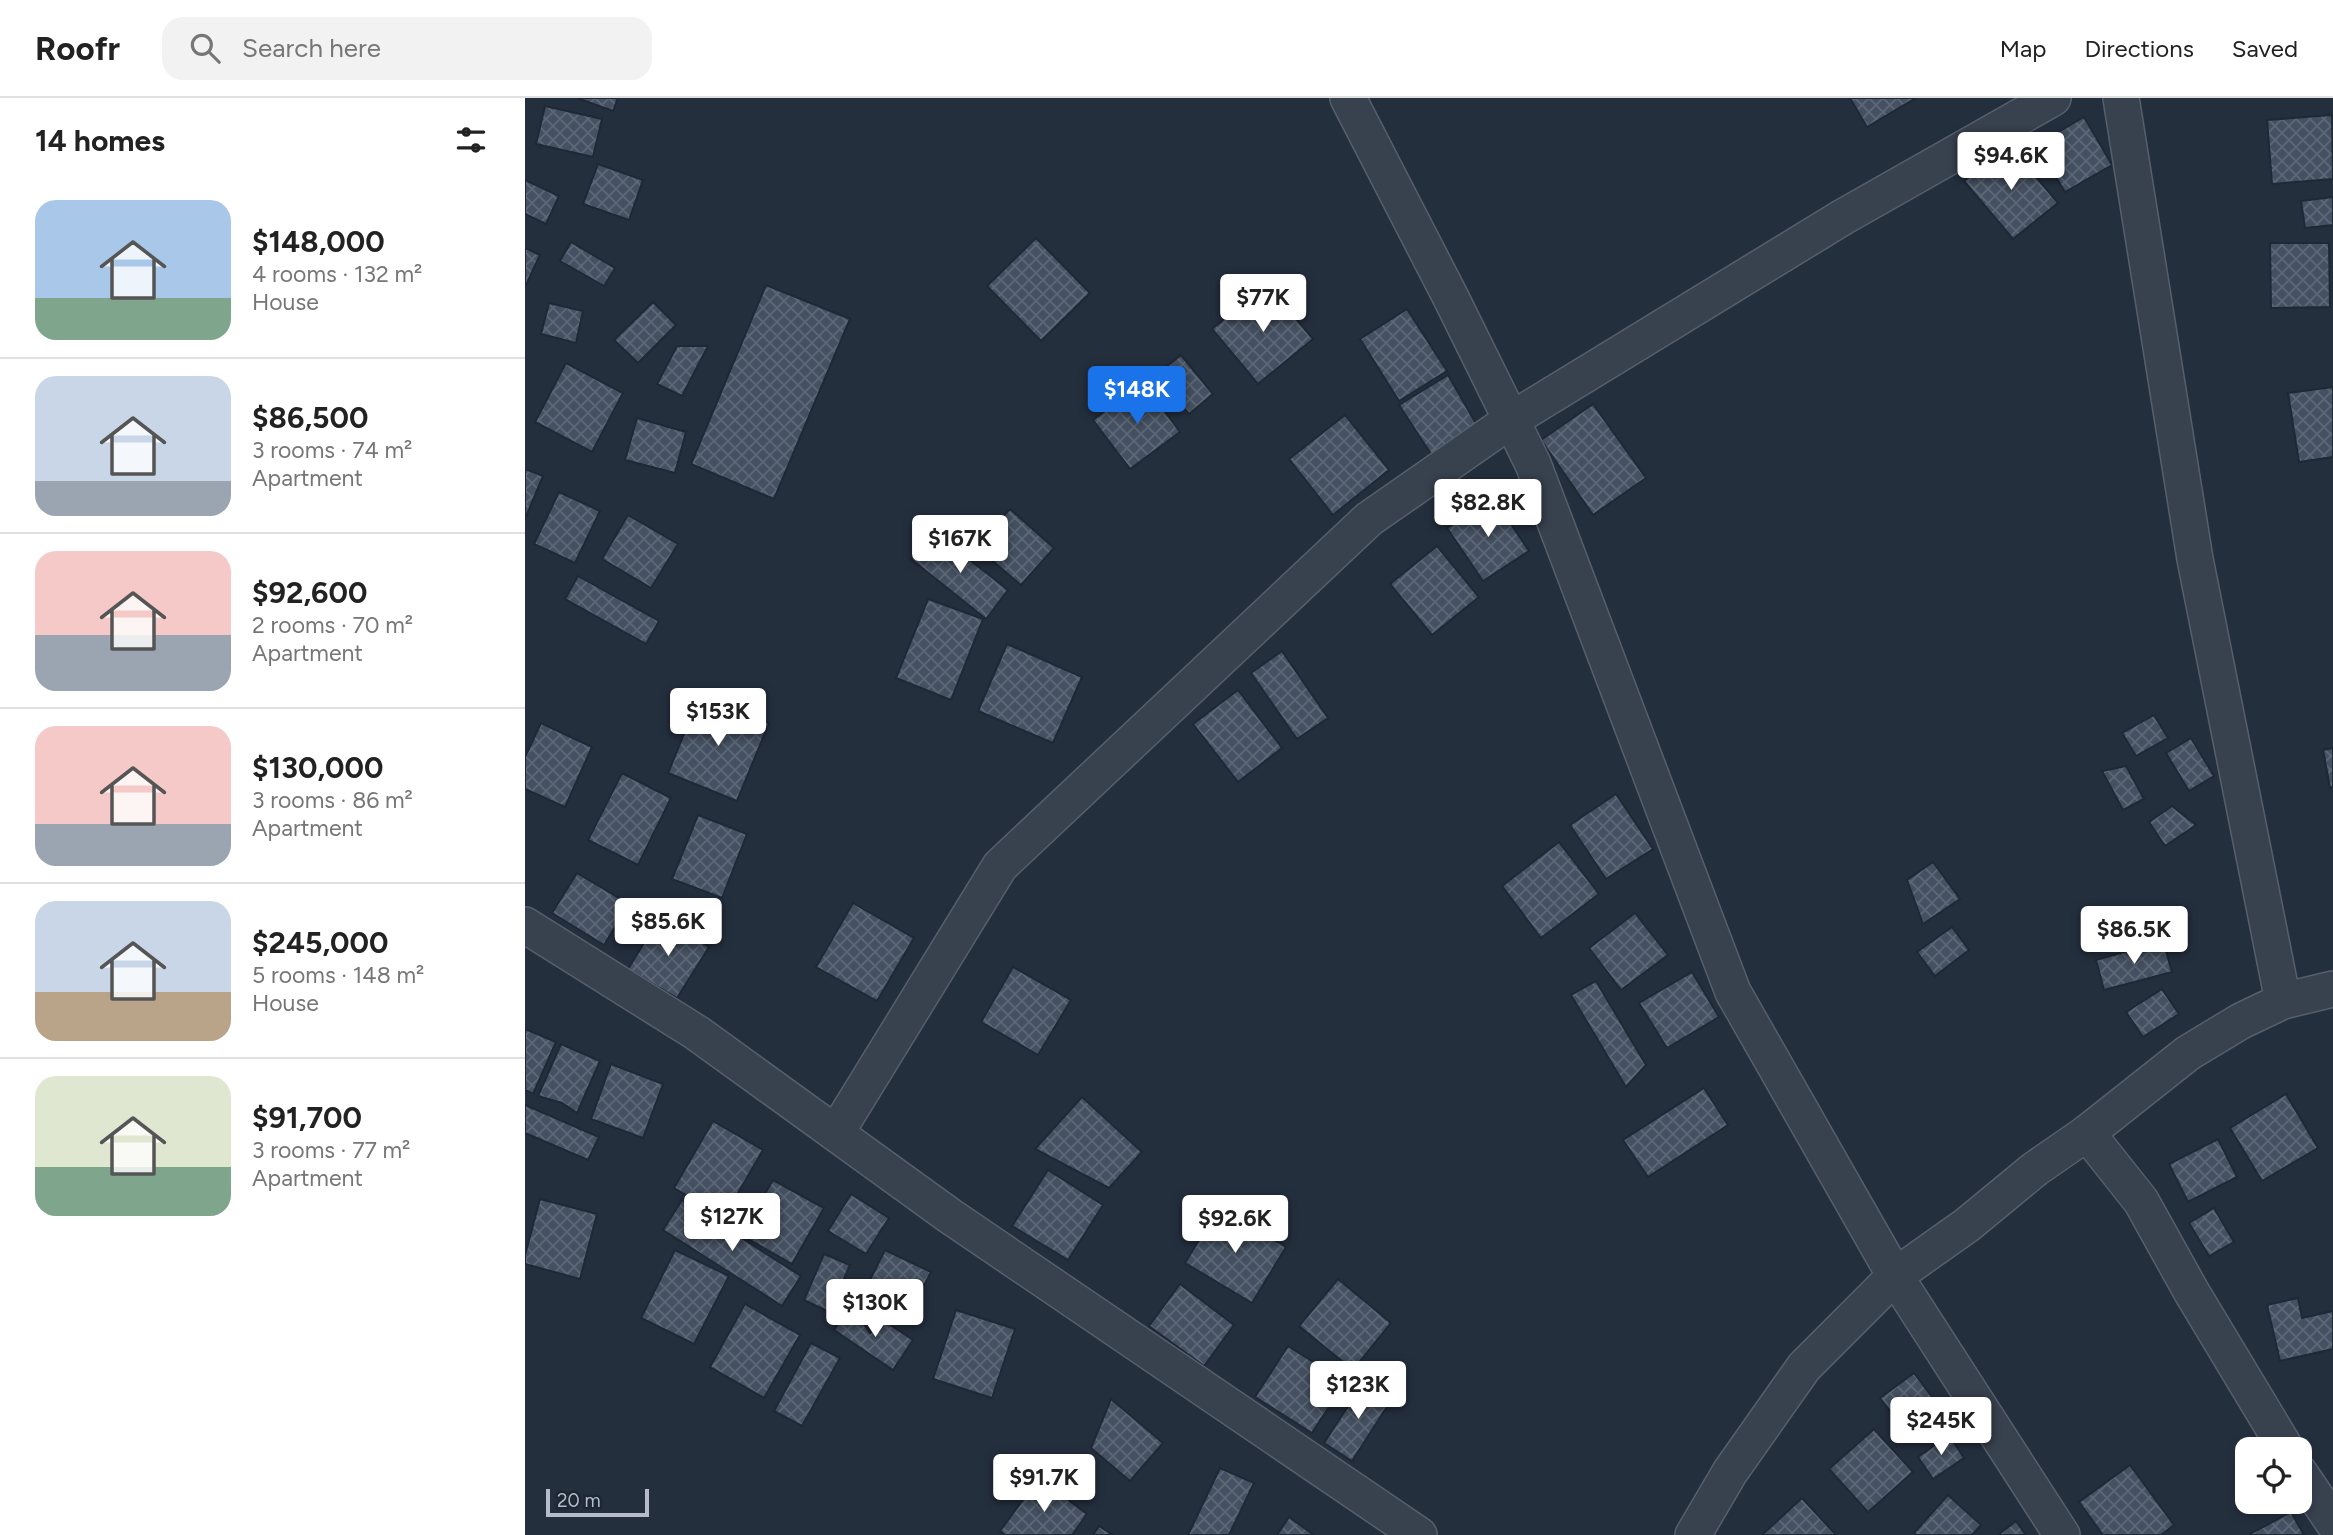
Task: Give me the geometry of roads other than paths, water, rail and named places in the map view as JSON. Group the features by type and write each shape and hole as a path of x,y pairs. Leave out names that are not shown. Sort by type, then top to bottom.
{"street":[{"path":"1348,98 1533,464 1733,992 1895,1276 2062,1535"},
{"path":"836,1133 1000,866 1369,519 1511,420 1843,217 2053,98"},
{"path":"2121,98 2195,559 2283,1001"},
{"path":"525,925 697,1033 950,1216 1419,1535"},
{"path":"1692,1535 1730,1472 1804,1367 1895,1276 1967,1225 2188,1053 2241,1021 2283,1001 2333,989"},
{"path":"2087,1133 2141,1201 2191,1291 2279,1437"},
{"path":"2312,1491 2333,1522"}]}
